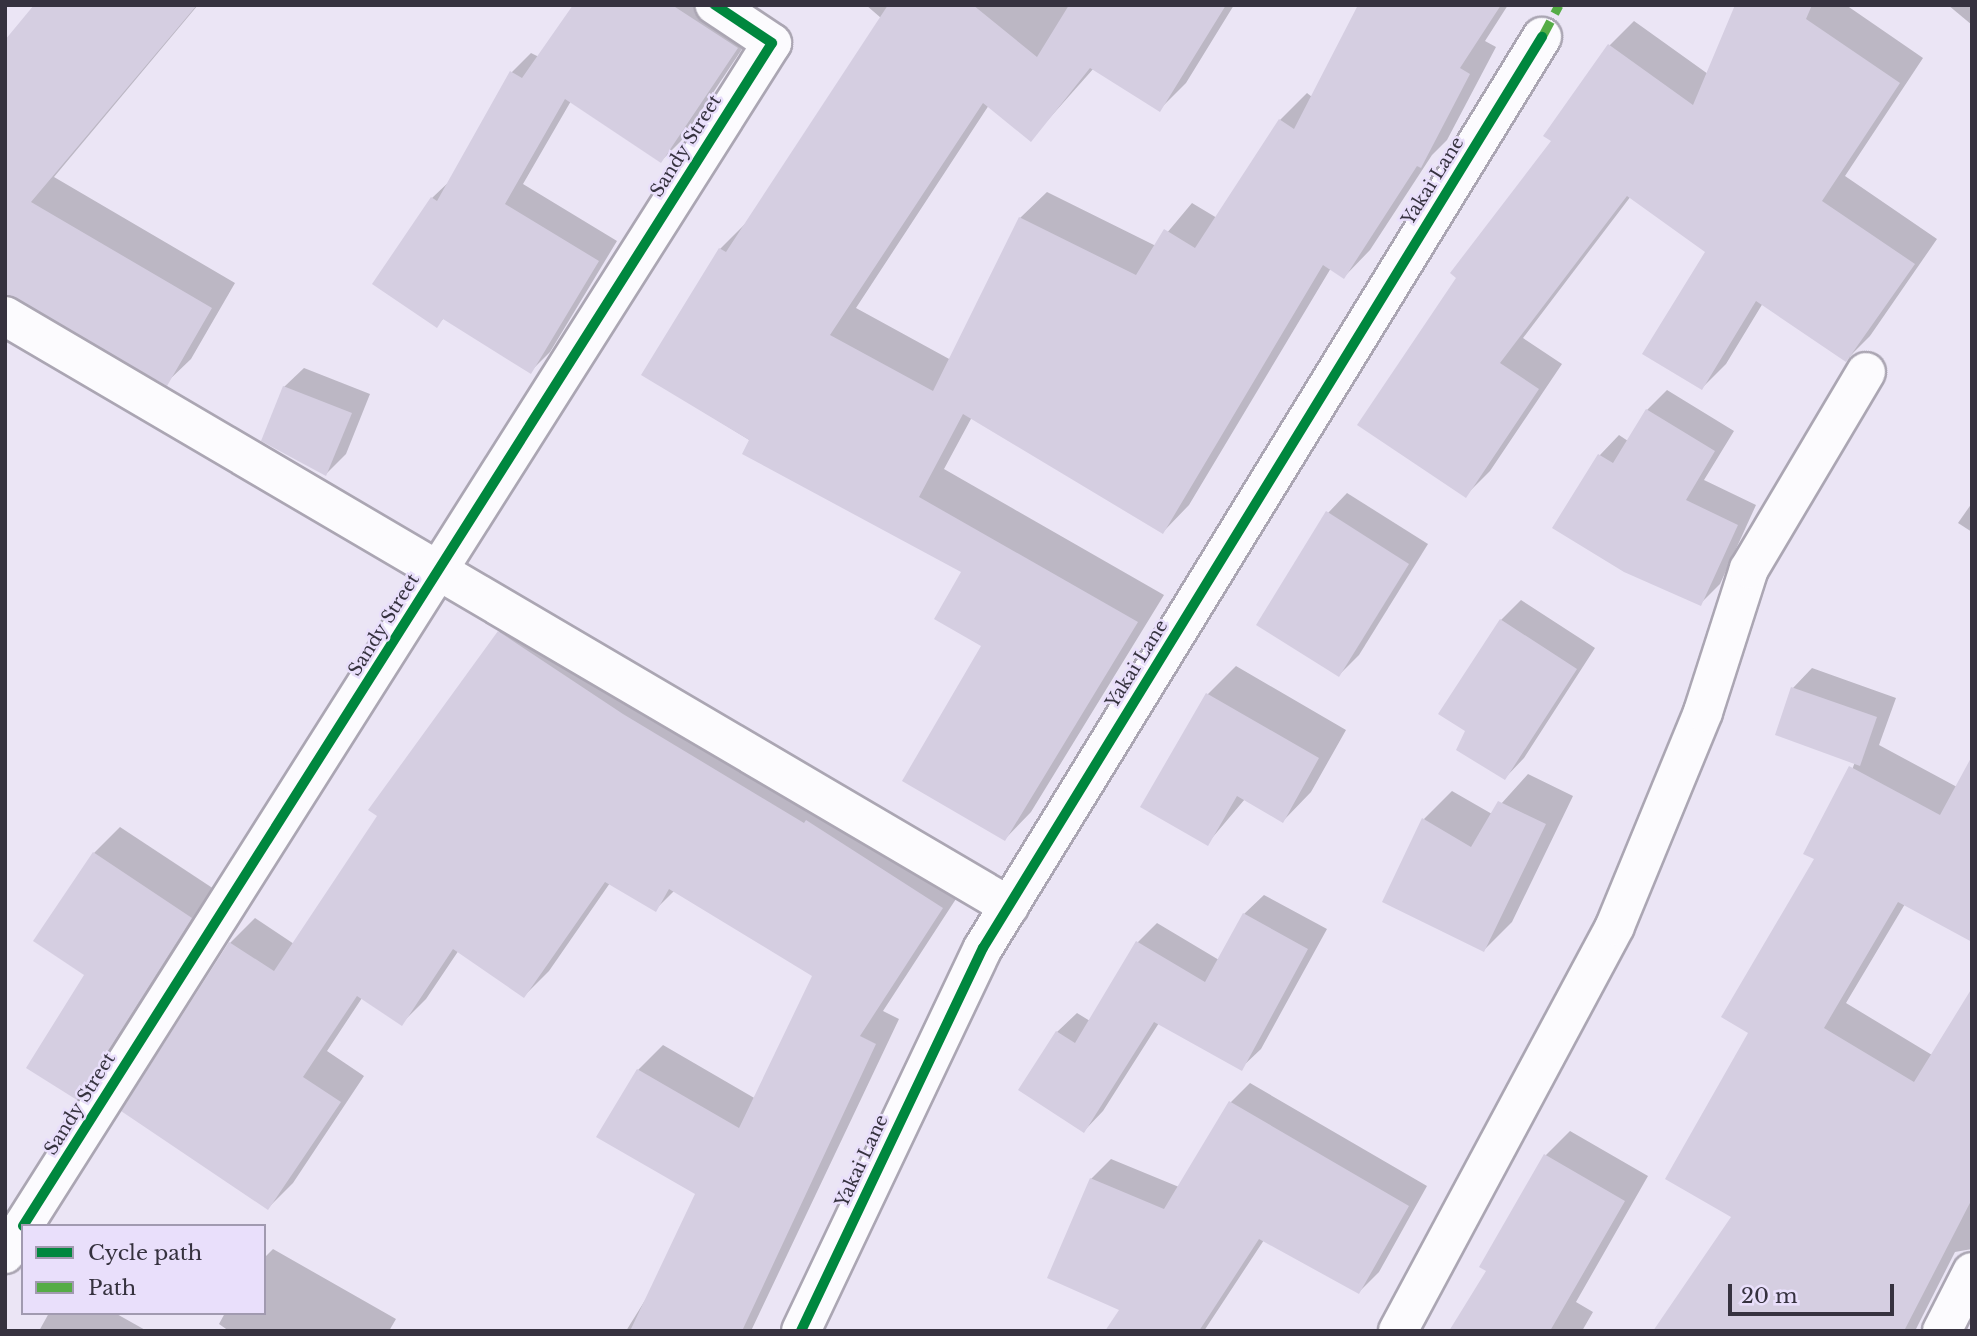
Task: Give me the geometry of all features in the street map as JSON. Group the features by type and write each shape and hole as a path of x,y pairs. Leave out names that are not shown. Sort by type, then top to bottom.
{"street":[{"name":"Sandy Street","path":"24,1224 772,43 715,5"},
{"name":"Yakai Lane","path":"801,1331 983,948 1542,37"},
{"path":"5,316 437,573 1009,906"},
{"path":"1398,1331 1615,926 1703,712 1749,569 1866,372"},
{"name":"Sandy Street","path":"5,1254 21,1229"},
{"path":"1942,1331 1972,1272"}],"building":[{"path":"34,5 197,5 31,202 212,308 167,386 5,294 5,40"},
{"path":"573,5 672,5 738,48 661,163 565,99 505,204 599,261 531,374 443,319 437,328 372,284 431,197 437,201 510,71 522,78"},
{"path":"888,5 973,5 1037,57 1069,5 1226,5 1160,112 1090,68 1031,142 983,103 830,335 933,391 1019,217 1136,275 1164,229 1195,248 1279,119 1294,129 1358,5 1501,5 1460,68 1470,74 1421,168 1417,166 1344,279 1323,265 1163,534 963,414 919,497 1138,622 1005,841 902,781 981,646 934,619 961,572 742,454 749,440 641,375 719,248 726,252"},
{"path":"1735,5 1812,5 1806,19 1900,83 1822,201 1915,264 1846,362 1756,301 1702,390 1642,354 1705,252 1627,196 1500,363 1539,389 1466,498 1357,425 1456,278 1450,273 1551,141 1543,136 1608,44 1693,105"},
{"path":"283,386 352,413 326,476 261,441"},
{"path":"1646,409 1715,451 1686,500 1738,525 1701,606 1624,572 1552,528 1598,454 1613,463"},
{"path":"1326,511 1409,564 1339,677 1256,625"},
{"path":"1500,619 1577,669 1505,780 1456,750 1465,731 1438,714"},
{"path":"498,631 623,714 804,823 806,820 943,908 860,1036 876,1044 742,1331 630,1331 695,1194 596,1137 637,1069 739,1128 812,976 669,889 656,912 605,882 524,998 453,949 402,1026 357,996 303,1077 341,1102 268,1210 121,1111 229,942 274,971 377,816 368,810"},
{"path":"1791,687 1877,717 1860,766 1775,735"},
{"path":"1206,693 1319,758 1283,823 1237,796 1208,846 1140,807"},
{"path":"1972,756 1972,942 1898,902 1824,1028 1914,1082 1972,988 1972,1199 1904,1331 1653,1331 1731,1217 1665,1179 1748,1033 1721,1017 1814,859 1803,854 1849,766 1940,815"},
{"path":"1498,801 1546,824 1484,952 1382,902 1422,818 1471,847"},
{"path":"93,852 192,918 77,1100 26,1068 84,975 33,941"},
{"path":"1243,913 1308,949 1242,1071 1154,1022 1084,1133 1018,1090 1056,1031 1075,1043 1136,941 1205,982"},
{"path":"1229,1101 1409,1206 1359,1294 1259,1239 1199,1331 1105,1331 1119,1310 1047,1278 1090,1178 1164,1209"},
{"path":"1544,1154 1625,1201 1550,1331 1449,1331 1486,1271 1479,1267"}],"marked path":[{"path":"1542,37 1559,5"}],"cycle path":[{"path":"24,1224 772,43 715,5"},
{"path":"801,1331 983,948 1542,37"}]}
